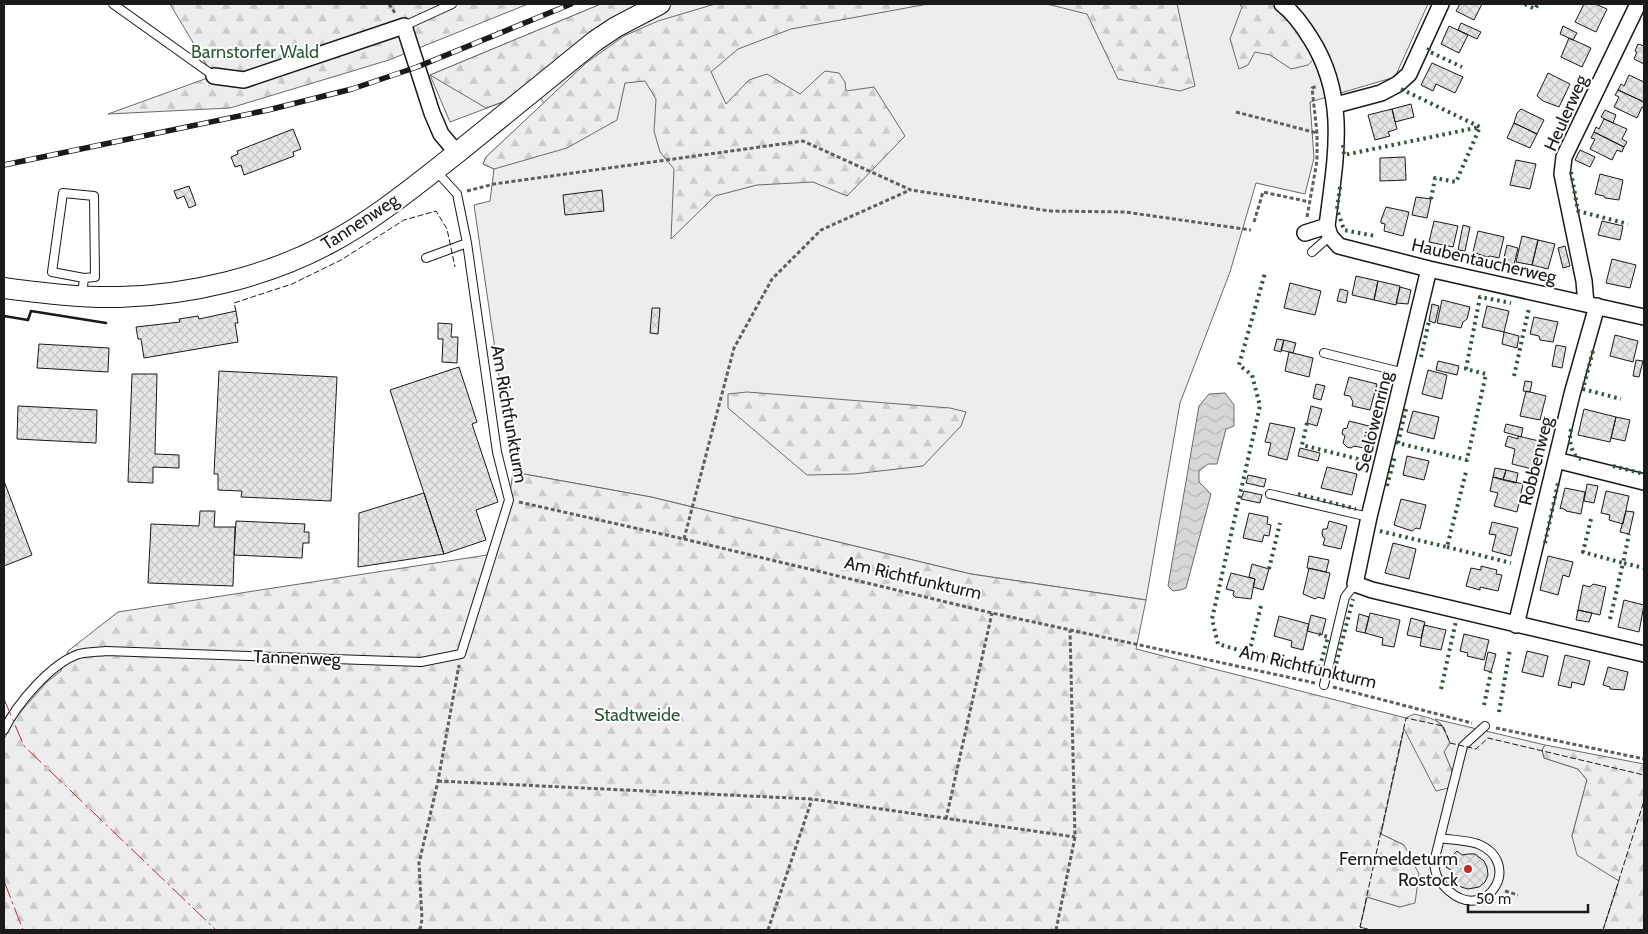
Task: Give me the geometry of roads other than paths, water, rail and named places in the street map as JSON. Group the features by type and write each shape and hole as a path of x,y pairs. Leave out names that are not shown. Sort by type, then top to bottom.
{"street":[{"name":"Tannenweg","path":"4,288 82,287 122,297 174,292 238,279 301,257 364,223 435,170 594,41 616,26 660,4"},
{"path":"1282,4 1289,9 1305,29 1320,52 1336,105 1338,138 1329,231 1305,232"},
{"path":"1336,105 1381,93 1398,84 1409,74 1441,4"},
{"name":"Heulerweg","path":"1591,305 1584,282 1562,174 1564,156 1638,4"},
{"path":"214,76 244,80 404,26 432,113 441,134 456,153"},
{"name":"Haubentaucherweg","path":"1329,231 1339,246 1429,269 1644,317"},
{"name":"Seelöwenring","path":"1355,584 1369,517 1429,269"},
{"name":"Robbenweg","path":"1516,625 1591,305"},
{"path":"1556,460 1644,482"},
{"path":"1355,584 1372,590 1516,625 1644,654"}],"lane":[{"path":"113,4 214,76"},
{"path":"404,26 452,4"},
{"name":"Am Richtfunkturm","path":"435,170 457,194 468,243 497,452 509,500 461,654"},
{"path":"63,193 94,196 95,277 82,287 52,272 63,193"},
{"path":"1312,252 1329,231"},
{"path":"426,258 468,243"},
{"path":"1324,353 1405,374"},
{"path":"1270,494 1369,517"},
{"name":"Seelöwenring","path":"1324,685 1345,597 1355,584"},
{"name":"Tannenweg","path":"4,730 12,714 52,670 79,654 106,651 421,662 461,654"},
{"path":"1440,838 1478,844 1496,859 1500,871 1499,883 1492,894 1476,900 1466,901 1455,896 1440,883 1435,873 1434,862 1440,838 1463,746 1485,726"}],"water":[{"path":"1225,393 1234,405 1234,426 1226,429 1217,464 1208,464 1199,471 1199,482 1211,494 1186,588 1173,591 1168,586 1199,406 1209,394"}],"railway":[{"path":"4,165 268,110 352,89 417,67 571,4"}],"place":[{"name":"Fernmeldeturm Rostock","path":"1468,869"}],"park label":[{"name":"Barnstorfer Wald","path":"255,52"},
{"name":"Stadtweide","path":"637,715"}]}
